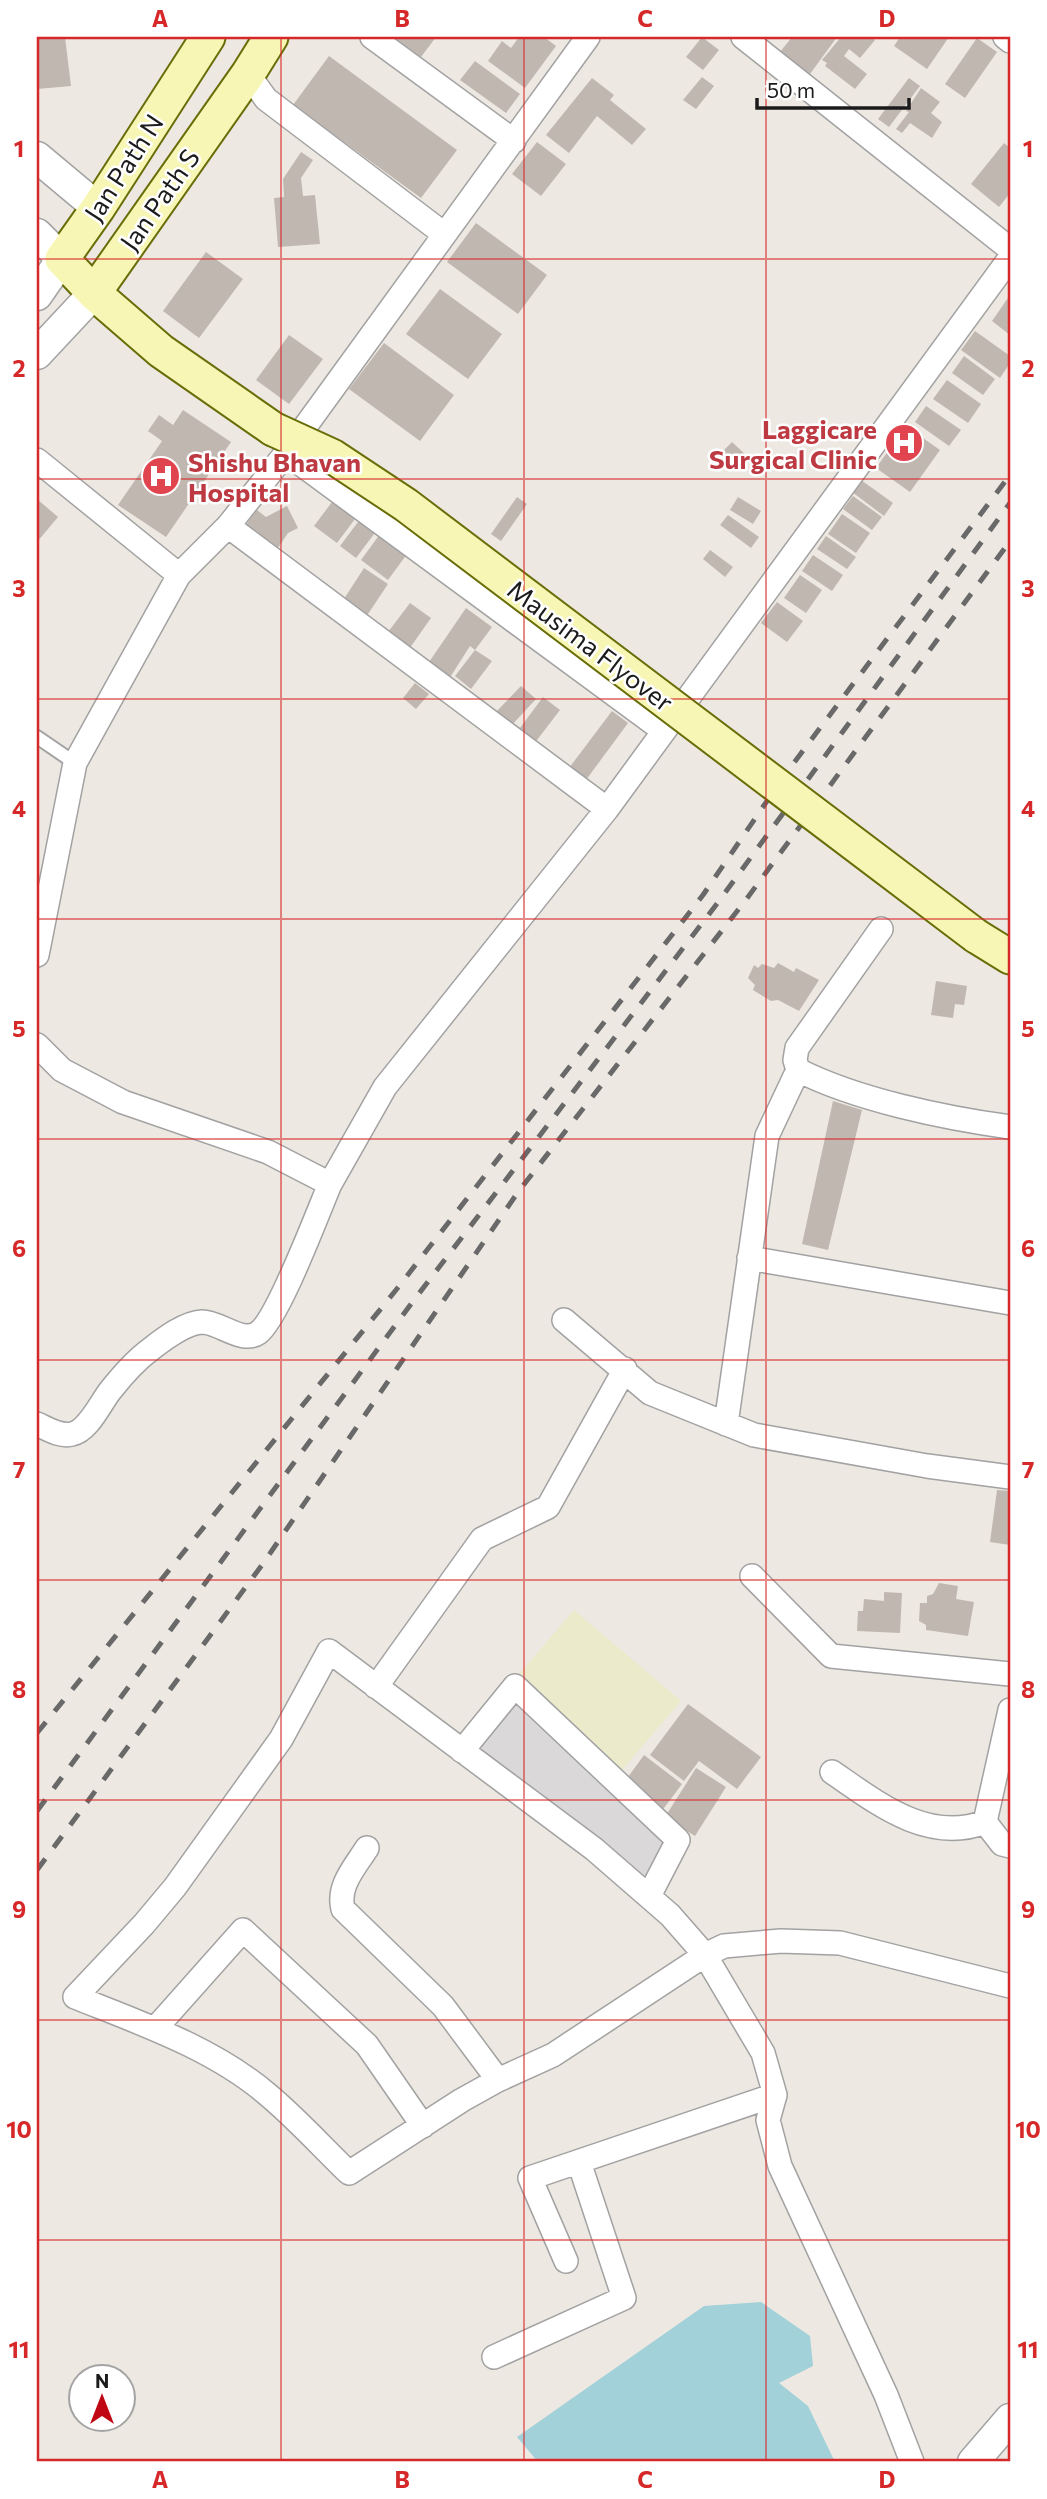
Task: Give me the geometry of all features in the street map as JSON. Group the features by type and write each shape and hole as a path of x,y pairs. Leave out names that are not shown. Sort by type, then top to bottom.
{"main road":[{"name":"Jan Path S","path":"94,293 248,74 271,37"},
{"name":"Jan Path N","path":"62,259 98,208 199,40"},
{"path":"98,208 134,234"},
{"name":"Mausima Flyover","path":"62,259 94,293 161,351 279,441 332,456 406,505 976,936 1010,957"}],"street":[{"path":"372,37 514,141"},
{"path":"37,955 75,763 179,575 228,526 279,441 444,234 588,37"},
{"path":"743,37 1010,249"},
{"path":"1005,37 1010,41"},
{"path":"248,74 266,99 444,234"},
{"path":"37,157 98,208"},
{"path":"37,234 62,259"},
{"path":"37,1424 64,1436 75,1434 111,1389 149,1350 190,1324 205,1322 238,1335 252,1336 268,1322 330,1184 386,1087 607,809 1010,258"},
{"name":"Jan Path N","path":"37,295 62,259"},
{"name":"Jan Path S","path":"37,354 94,293"},
{"path":"279,441 664,731"},
{"path":"37,460 179,575"},
{"path":"228,526 607,809"},
{"path":"726,1424 767,1136 798,1070 795,1060 797,1048 881,929"},
{"path":"38,1055 123,1102 268,1152 330,1184"},
{"path":"798,1070 871,1098 1010,1127"},
{"path":"749,1258 1010,1303"},
{"path":"564,1320 625,1369 650,1393 754,1435 927,1466 1010,1477"},
{"path":"376,1686 482,1539 548,1507 625,1369"},
{"path":"752,1576 831,1656 1010,1674"},
{"path":"912,2462 886,2395 780,2166 768,2120 775,2095 763,2053 705,1955 670,1915 594,1849 329,1651 281,1739 175,1887 75,1997 155,2028 209,2054 266,2093 349,2173 498,2080 552,2055 705,1955 724,1946 781,1941 840,1943 1010,1986"},
{"path":"462,1751 515,1686 678,1840 649,1896"},
{"path":"985,1822 1010,1710"},
{"path":"832,1772 880,1805 928,1827 966,1828 985,1822"},
{"path":"985,1822 1002,1844 1010,1846"},
{"path":"367,1849 344,1885 340,1899 343,1909 443,2006 498,2080"},
{"path":"155,2028 243,1930 368,2045 423,2126"},
{"path":"566,2261 530,2178 775,2095"},
{"path":"494,2357 624,2298 579,2162"},
{"path":"973,2462 1010,2419"}],"lane":[{"path":"37,737 75,763"}],"shaded area":[{"path":"515,1693 674,1841 649,1888 474,1746"}],"green space":[{"path":"574,1610 681,1701 622,1770 515,1679"}],"water":[{"path":"761,2302 810,2336 813,2366 779,2383 808,2406 835,2462 538,2462 517,2437 704,2306"}],"building":[{"path":"37,37 65,37 71,86 37,89"},
{"path":"393,37 436,37 421,57"},
{"path":"519,37 544,37 556,46 525,88 488,61 502,41 511,48"},
{"path":"702,37 719,50 703,70 686,57"},
{"path":"792,37 837,37 810,74 780,52"},
{"path":"841,37 870,37 875,40 860,58 849,49 844,56 867,74 855,89 825,66 827,63 822,60"},
{"path":"900,37 949,37 927,69 894,46"},
{"path":"977,38 997,52 965,98 945,84"},
{"path":"329,56 457,150 421,198 293,105"},
{"path":"475,61 520,94 506,113 460,80"},
{"path":"702,77 714,86 696,109 683,100"},
{"path":"592,78 614,95 610,100 646,129 632,145 597,116 569,153 546,135"},
{"path":"909,78 920,86 889,127 878,119"},
{"path":"921,88 940,102 931,113 942,122 932,138 910,123 902,133 896,129 909,112 906,111"},
{"path":"537,142 566,164 541,196 512,174"},
{"path":"1004,143 1010,148 1010,193 999,207 971,184"},
{"path":"301,152 313,160 301,178 303,196 315,195 320,244 278,247 274,198 284,197 283,179"},
{"path":"476,223 547,275 518,314 447,262"},
{"path":"206,252 243,279 199,338 163,311"},
{"path":"440,289 502,334 468,379 406,334"},
{"path":"1010,295 1010,335 992,321"},
{"path":"975,331 1010,356 1010,363 1000,378 961,350"},
{"path":"289,335 323,359 289,404 256,380"},
{"path":"384,343 454,395 420,441 349,389"},
{"path":"964,356 995,379 983,395 952,373"},
{"path":"947,380 981,404 968,423 933,399"},
{"path":"926,406 961,430 949,446 915,422"},
{"path":"183,410 231,442 166,537 118,505 162,441 148,431 159,415 173,425"},
{"path":"906,426 940,450 910,492 876,468"},
{"path":"732,442 747,456 733,470 718,456"},
{"path":"861,480 893,503 884,516 852,492"},
{"path":"853,496 882,517 872,530 843,509"},
{"path":"517,497 527,504 501,541 491,534"},
{"path":"738,497 761,511 753,524 730,510"},
{"path":"335,498 358,515 337,543 314,526"},
{"path":"37,499 58,517 37,542"},
{"path":"287,506 298,528 288,533 274,554 242,530 257,510 266,517"},
{"path":"842,514 870,533 856,553 828,534"},
{"path":"728,515 759,537 751,548 720,525"},
{"path":"361,518 377,530 356,558 340,546"},
{"path":"380,534 407,554 388,580 361,560"},
{"path":"826,536 856,557 847,569 817,549"},
{"path":"710,550 733,567 725,577 703,559"},
{"path":"813,555 843,575 832,591 802,571"},
{"path":"364,568 388,584 366,617 342,602"},
{"path":"800,575 822,590 806,613 784,598"},
{"path":"777,602 803,621 787,642 761,623"},
{"path":"410,603 431,618 407,652 385,636"},
{"path":"466,608 492,627 475,650 470,646 449,679 427,665"},
{"path":"475,650 492,661 471,689 455,676"},
{"path":"415,683 429,694 416,709 403,698"},
{"path":"521,686 536,699 510,727 495,713"},
{"path":"543,697 560,710 534,744 517,732"},
{"path":"612,711 628,723 586,780 569,768"},
{"path":"778,963 794,972 796,968 819,980 799,1011 778,1000 771,1001 753,990 755,985 748,978 754,965 758,968 762,964 774,968"},
{"path":"936,981 967,986 964,1005 955,1004 953,1018 931,1015"},
{"path":"833,1101 862,1110 828,1250 802,1244"},
{"path":"997,1490 1010,1491 1010,1545 990,1542"},
{"path":"939,1583 958,1586 956,1599 974,1602 968,1636 926,1630 926,1625 919,1621 920,1603 927,1603 927,1596 933,1594"},
{"path":"884,1592 902,1593 900,1633 857,1631 858,1611 863,1611 864,1599 884,1601"},
{"path":"688,1704 761,1757 737,1789 699,1761 684,1781 650,1755"},
{"path":"644,1755 682,1784 661,1812 623,1784"},
{"path":"696,1768 726,1787 695,1836 665,1817"}],"railway":[{"path":"37,1733 396,1290 703,895 784,776 1010,475"},
{"path":"37,1811 414,1300 716,905 1010,503"},
{"path":"37,1870 262,1565 518,1192 745,901 1010,541"}],"place":[{"name":"Laggicare Surgical Clinic","path":"904,443"},
{"name":"Shishu Bhavan Hospital","path":"161,476"}]}
